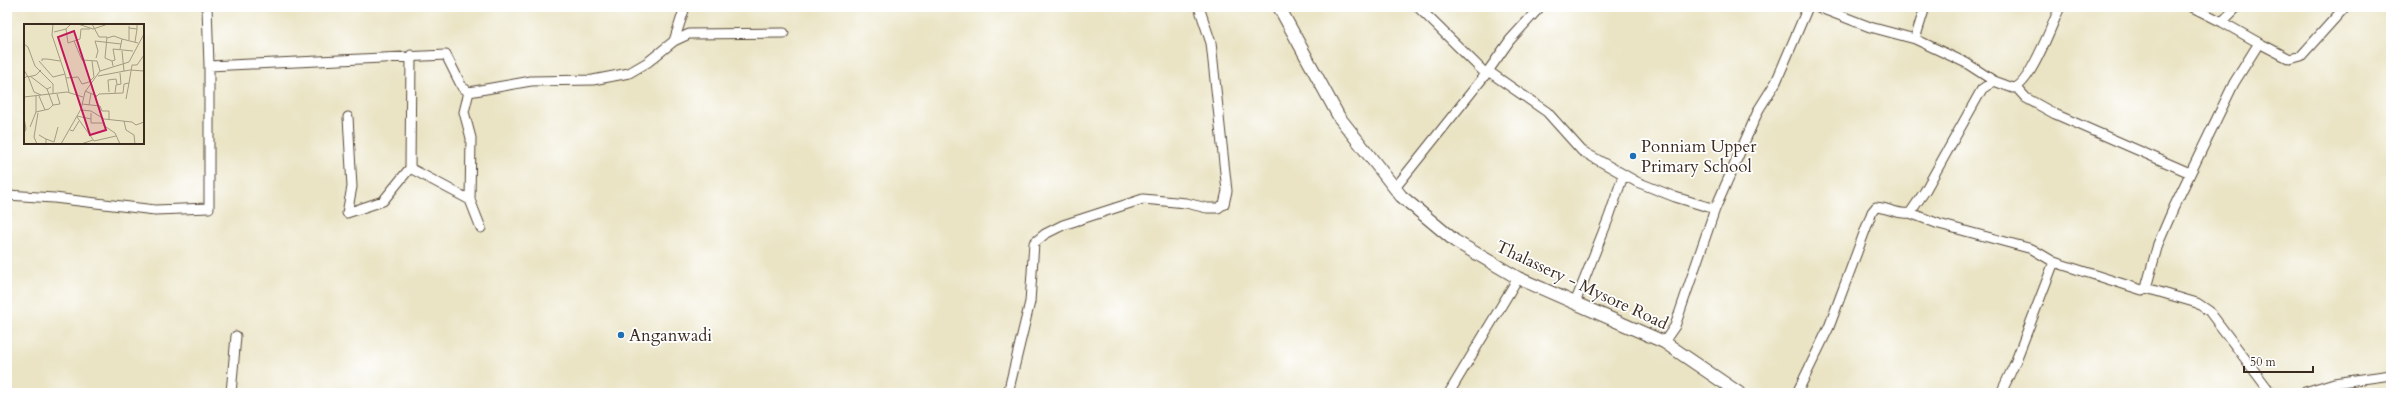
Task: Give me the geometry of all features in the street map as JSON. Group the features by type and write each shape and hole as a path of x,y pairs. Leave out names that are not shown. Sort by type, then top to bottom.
{"main road":[{"name":"Thalassery - Mysore Road","path":"1279,7 1339,117 1401,196 1455,241 1518,278 1664,342 1739,393"}],"street":[{"path":"7,195 54,198 154,210 209,208 209,66 207,7"},
{"path":"674,41 685,7"},
{"path":"1008,393 1030,302 1034,243 1045,234 1063,225 1143,199 1186,203 1207,208 1218,208 1224,204 1228,191 1211,43 1199,7"},
{"path":"1418,7 1487,72 1547,112 1582,151 1623,176 1676,197 1715,209"},
{"path":"1395,188 1487,72 1514,34 1540,7"},
{"path":"1664,342 1675,326 1715,209 1759,109 1776,82 1808,7"},
{"path":"1818,7 1870,27 1915,39 1966,63 1994,81 2017,88 2026,98 2055,114 2190,173"},
{"path":"1915,39 1925,7"},
{"path":"2017,88 2024,81 2040,53 2060,7"},
{"path":"2192,7 2290,59 2301,56 2345,7"},
{"path":"2222,22 2237,7"},
{"path":"209,66 411,55 446,55 462,87 469,92 530,81 593,80 629,73 648,62 674,41 689,34 784,33"},
{"path":"2146,288 2158,244 2190,173 2234,83 2259,43"},
{"path":"348,117 352,187 347,213 383,201 410,168 411,55"},
{"path":"1910,213 1982,89 1994,81"},
{"path":"469,92 464,112 471,138 470,200 481,228"},
{"path":"410,168 470,200"},
{"path":"1575,303 1610,217 1623,176"},
{"path":"1797,393 1829,327 1872,212 1876,207 1905,214 1910,213 1939,224 2032,250 2054,262 2142,290 2146,288 2197,303 2209,311 2271,393"},
{"path":"2001,393 2015,363 2054,262"},
{"path":"1449,393 1518,278"},
{"path":"231,393 236,336"},
{"path":"2302,393 2334,383 2391,375"}],"place":[{"name":"Ponniam Upper Primary School","path":"1633,156"},
{"name":"Anganwadi","path":"621,335"}]}
